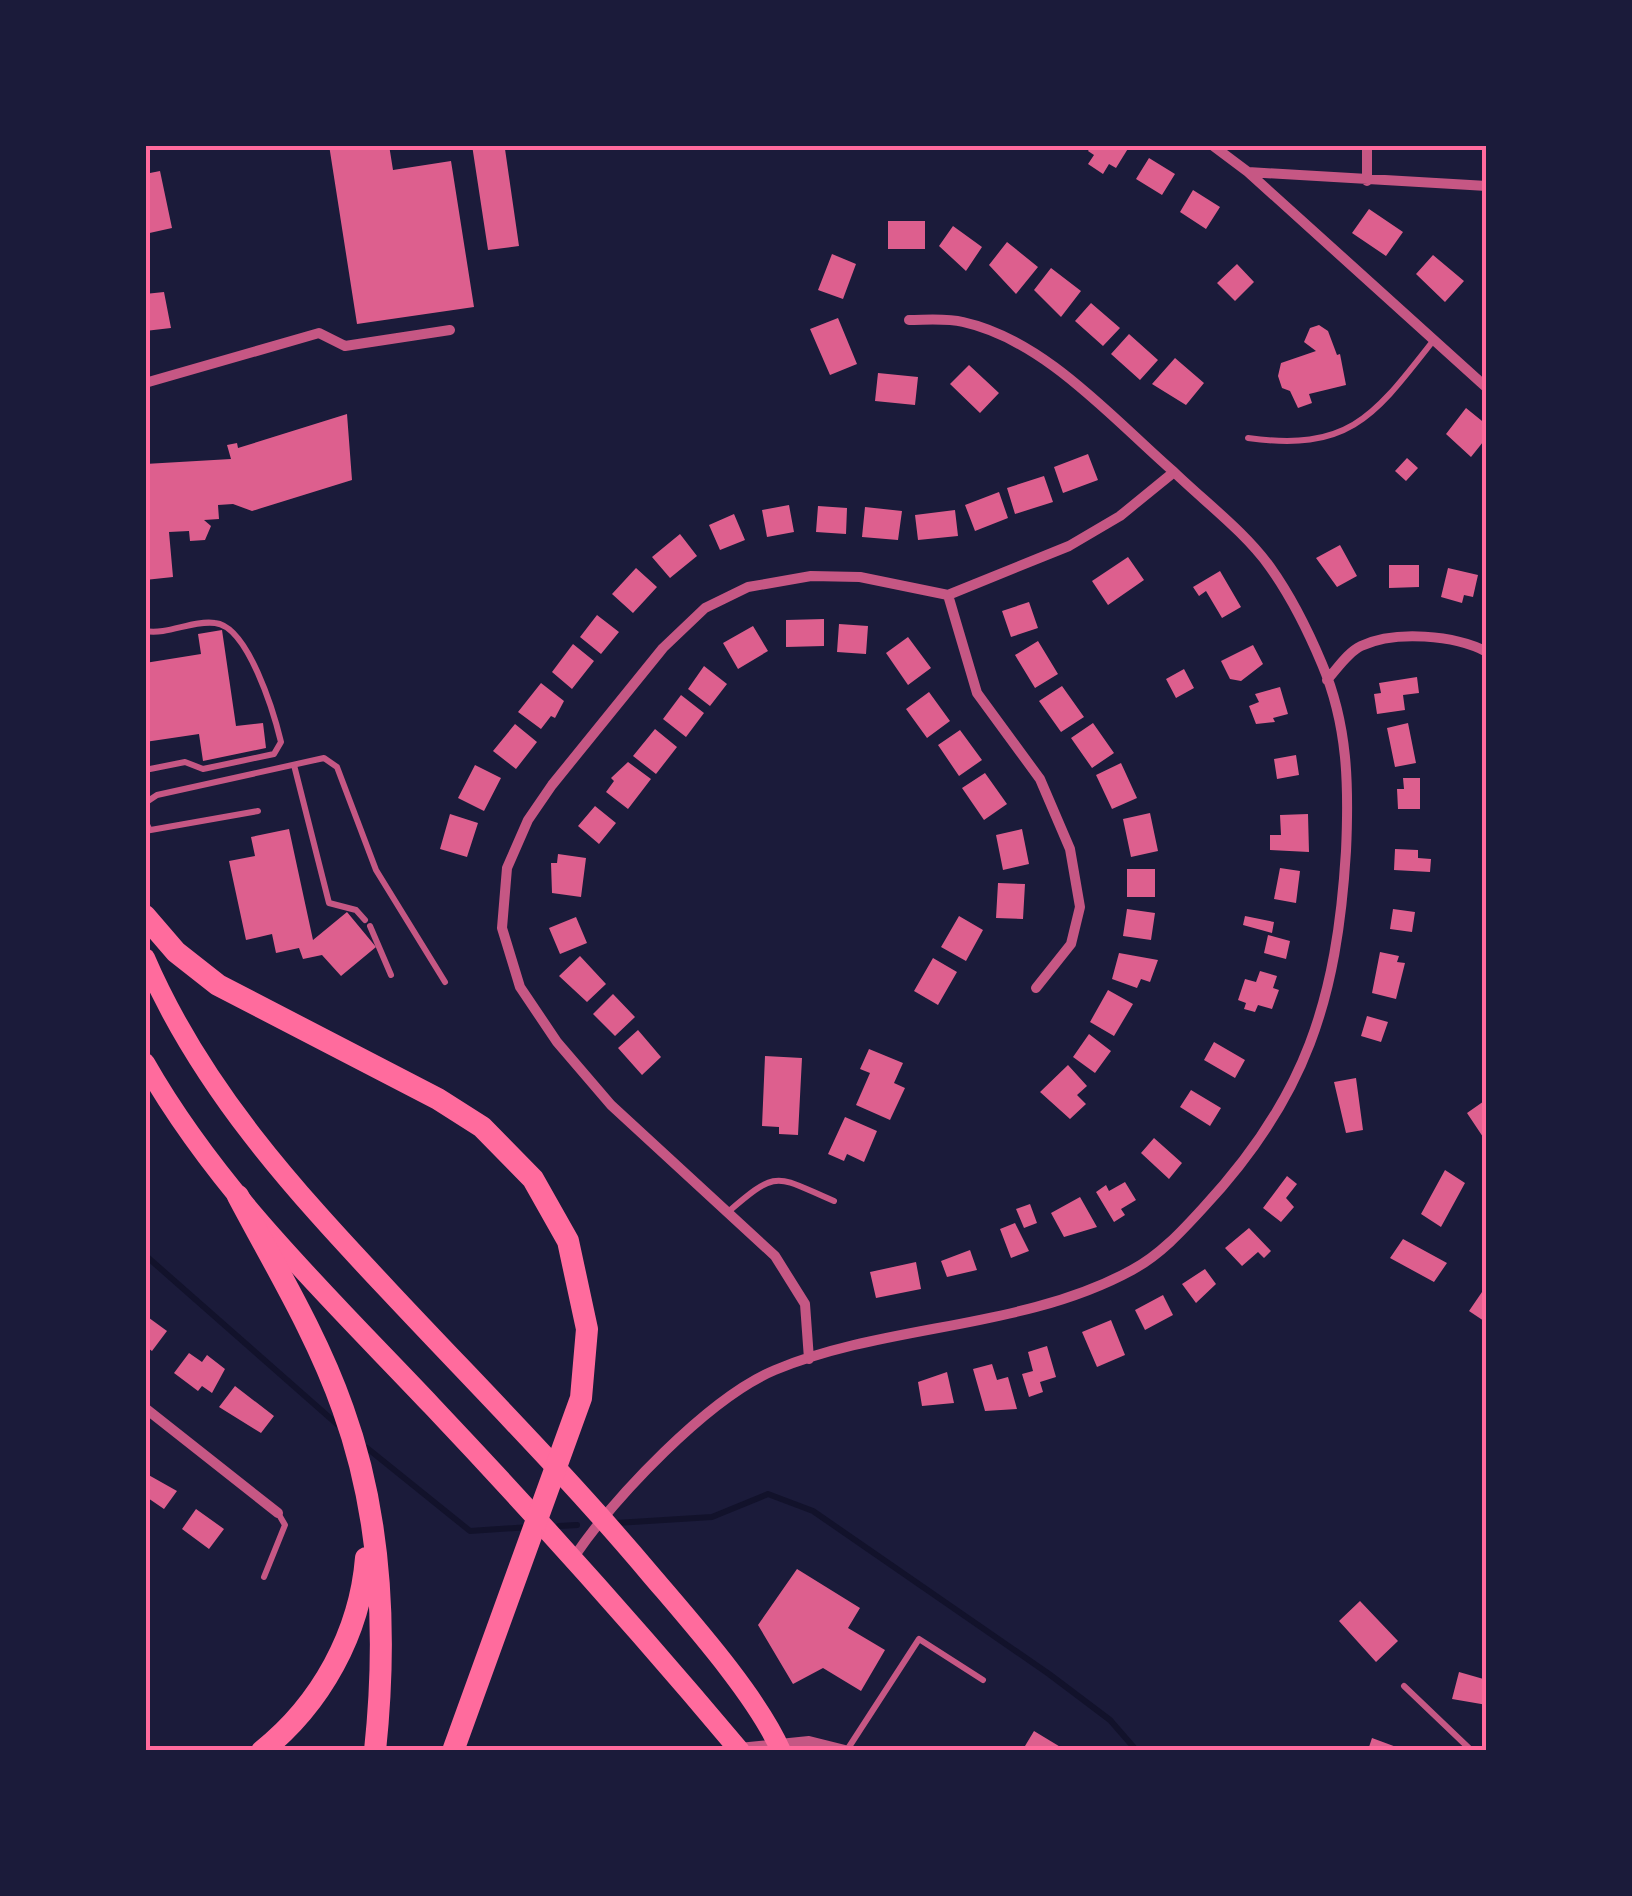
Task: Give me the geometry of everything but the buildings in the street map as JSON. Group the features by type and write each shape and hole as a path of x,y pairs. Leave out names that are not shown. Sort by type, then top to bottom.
{"highway":[{"path":"145,916 176,952 218,985 453,1107 510,1152 543,1192 574,1258 587,1329 584,1384 454,1751"},
{"path":"238,1196 322,1356 358,1460 378,1595 380,1686 375,1751"},
{"path":"262,1751 318,1693 353,1620 368,1544 358,1460"}],"main road":[{"path":"145,958 208,1074 270,1161 601,1516 688,1620 779,1747"},
{"path":"145,1062 193,1140 238,1196 658,1649 739,1750"}],"street":[{"path":"1212,145 1248,172 1487,388"},
{"path":"1367,145 1367,182"},
{"path":"1248,172 1367,182 1487,186"},
{"path":"574,1557 601,1516 737,1392 775,1370 1017,1311 1108,1282 1175,1239 1244,1164 1292,1088 1320,1020 1341,934 1347,748 1328,680 1270,566 1174,472 1052,368 1008,337 961,321 909,320"},
{"path":"145,383 319,333 344,346 450,330"},
{"path":"808,1359 805,1304 776,1256 611,1105 557,1042 520,987 502,928 507,868 528,820 552,785 663,648 705,608 748,588 812,576 860,577 948,594 1069,546 1120,516 1174,472"},
{"path":"948,594 978,693 1040,779 1070,849 1080,907 1071,944 1036,988"},
{"path":"1328,680 1358,647 1377,641 1467,642 1487,652"},
{"path":"145,1408 278,1513"},
{"path":"739,1750 809,1741 848,1750"}],"lane":[{"path":"1248,438 1292,444 1335,434 1387,397 1434,340"},
{"path":"145,631 216,622 236,632 271,702 281,742 274,754 203,769 186,762 145,770"},
{"path":"145,803 157,796 324,758 338,767 376,870 445,982"},
{"path":"294,765 328,902 356,910 368,923 392,976"},
{"path":"145,820 147,830 168,830 258,811"},
{"path":"728,1212 763,1182 778,1177 834,1201"},
{"path":"264,1577 284,1525 278,1513"},
{"path":"848,1750 919,1639 983,1680"},
{"path":"1404,1686 1472,1751"}],"waterway":[{"path":"145,1255 338,1425"},
{"path":"367,1448 470,1531 530,1527"},
{"path":"616,1523 712,1517 768,1494 813,1511 1049,1674 1110,1720 1137,1751"},
{"path":"559,1526 577,1525"}]}
